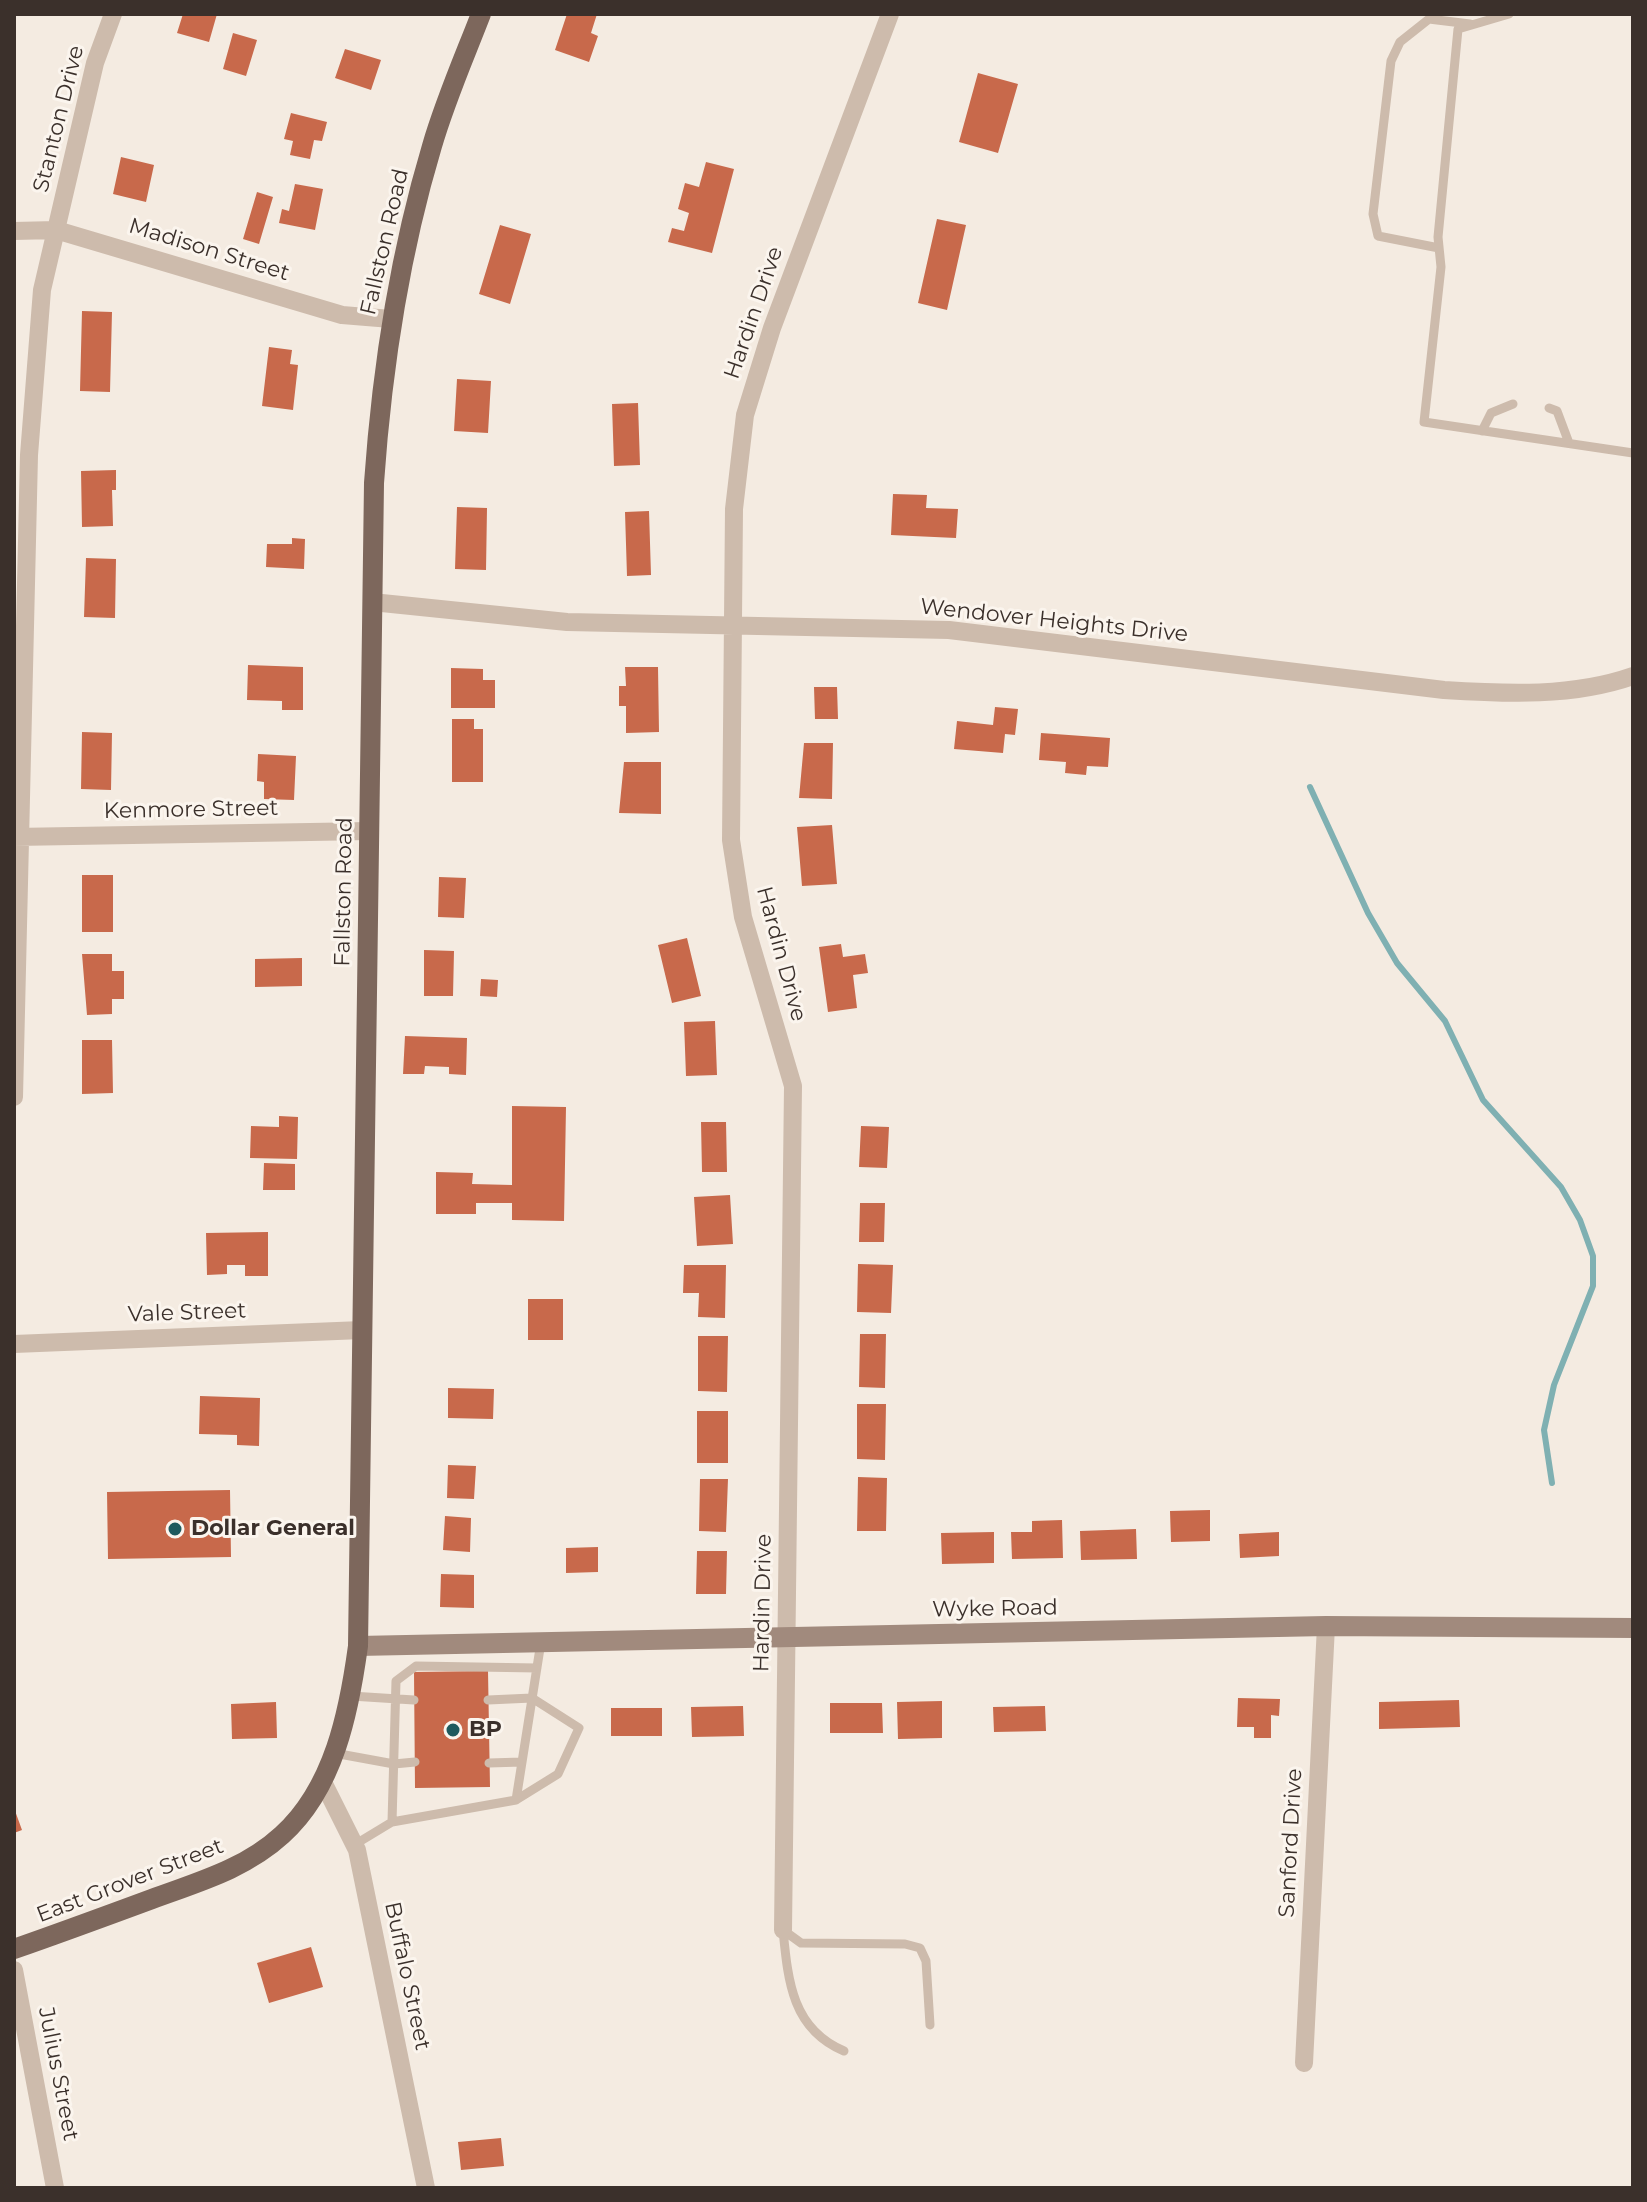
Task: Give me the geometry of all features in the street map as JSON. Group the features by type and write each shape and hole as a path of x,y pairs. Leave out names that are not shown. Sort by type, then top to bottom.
{"main road":[{"name":"Fallston Road","path":"322,1780 334,1753 351,1696 358,1646 374,483 391,319 433,144 481,14"},
{"name":"Wyke Road","path":"358,1646 1326,1626 1633,1628"},
{"name":"East Grover Street","path":"14,1949 245,1863 283,1835 322,1780"}],"street":[{"name":"Stanton Drive","path":"14,1097 17,837 29,455 42,290 95,63 113,14"},
{"name":"Hardin Drive","path":"783,1930 793,1086 743,917 731,840 734,509 745,415 772,328 890,14"},
{"name":"Madison Street","path":"14,231 56,230 342,315 391,319"},
{"name":"Wendover Heights Drive","path":"372,602 567,622 949,630 1444,690 1577,689 1633,676"},
{"name":"Kenmore Street","path":"17,837 369,831"},
{"name":"Vale Street","path":"14,1344 362,1330"},
{"name":"Sanford Drive","path":"1304,2063 1326,1626"},
{"name":"Buffalo Street","path":"322,1780 354,1845 426,2188"},
{"name":"Julius Street","path":"14,1970 55,2188"}],"lane":[{"path":"1509,14 1458,29 1439,248 1441,267 1424,422 1633,453"},
{"path":"1439,248 1378,236 1373,214 1391,61 1400,42 1429,19 1473,25"},
{"path":"1482,431 1491,413 1513,404"},
{"path":"1549,408 1557,411 1569,443"},
{"path":"516,1800 541,1642"},
{"path":"450,1667 455,1644"},
{"path":"392,1822 396,1681 416,1666 537,1668"},
{"path":"351,1696 414,1700"},
{"path":"354,1845 392,1822 516,1800 558,1774 579,1728 532,1698 488,1700"},
{"path":"334,1753 394,1764 415,1762"},
{"path":"489,1763 522,1762"},
{"path":"783,1930 801,1943 905,1944 920,1948 926,1961 930,2025"},
{"path":"783,1930 788,1984 802,2019 826,2043 844,2051"}],"building":[{"path":"183,14 217,14 209,42 177,33"},
{"path":"567,14 597,14 591,33 598,36 589,62 555,50"},
{"path":"233,33 257,40 246,76 223,69"},
{"path":"345,49 381,60 371,90 335,78"},
{"path":"978,73 1018,84 998,153 959,142"},
{"path":"291,113 327,122 322,141 314,140 310,159 290,155 293,141 284,139"},
{"path":"121,157 154,165 146,202 113,194"},
{"path":"706,162 734,169 712,253 668,242 672,228 684,231 689,213 678,209 685,183 699,187"},
{"path":"295,184 323,189 315,230 279,223 282,209 289,211"},
{"path":"257,192 273,197 259,244 243,239"},
{"path":"937,219 966,225 947,310 918,303"},
{"path":"500,225 531,234 510,304 479,294"},
{"path":"82,311 112,312 110,392 80,391"},
{"path":"269,347 292,350 290,364 298,365 293,410 262,406"},
{"path":"457,379 491,381 488,433 454,431"},
{"path":"638,403 640,465 614,466 612,404"},
{"path":"116,470 116,490 112,490 113,526 82,527 81,471"},
{"path":"893,494 927,495 926,508 958,509 956,538 891,535"},
{"path":"457,507 487,508 486,570 455,569"},
{"path":"649,511 651,575 627,576 625,512"},
{"path":"292,538 305,539 304,569 266,567 267,544 292,544"},
{"path":"86,558 116,559 115,618 84,617"},
{"path":"248,665 303,667 303,710 282,710 282,701 247,700"},
{"path":"625,667 658,667 659,732 626,733 626,706 619,706 619,686 626,686"},
{"path":"451,668 483,669 483,680 495,680 495,708 451,708"},
{"path":"814,687 837,687 838,719 815,719"},
{"path":"995,707 1018,709 1015,735 1005,734 1003,753 954,749 957,721 993,725"},
{"path":"452,719 474,719 474,729 483,729 483,782 452,782"},
{"path":"82,732 112,733 111,790 81,789"},
{"path":"1041,733 1110,738 1108,767 1087,766 1086,775 1065,773 1066,762 1039,760"},
{"path":"804,743 833,743 832,799 799,798"},
{"path":"258,754 296,756 294,800 264,799 264,782 257,781"},
{"path":"624,762 661,762 661,814 619,813"},
{"path":"832,825 837,884 802,886 797,827"},
{"path":"82,875 113,875 113,932 82,932"},
{"path":"439,877 466,878 464,918 438,917"},
{"path":"687,938 701,996 672,1003 658,945"},
{"path":"841,944 843,957 865,954 868,973 853,975 857,1008 828,1012 819,947"},
{"path":"424,950 454,951 453,996 424,996"},
{"path":"82,954 112,954 112,971 124,971 124,999 112,999 112,1014 87,1015"},
{"path":"302,958 302,986 255,987 255,959"},
{"path":"481,979 498,980 497,997 480,996"},
{"path":"715,1021 717,1075 686,1076 684,1022"},
{"path":"405,1036 467,1038 466,1075 449,1074 449,1067 425,1066 424,1074 403,1074"},
{"path":"82,1040 112,1040 113,1093 82,1094"},
{"path":"512,1106 566,1107 564,1221 512,1220 512,1203 476,1203 476,1214 436,1214 436,1172 473,1173 472,1184 512,1185"},
{"path":"279,1116 298,1117 297,1159 250,1158 251,1126 279,1127"},
{"path":"701,1122 726,1122 727,1172 702,1172"},
{"path":"861,1126 889,1127 887,1168 859,1167"},
{"path":"264,1163 295,1164 295,1190 263,1190"},
{"path":"730,1195 733,1244 697,1246 694,1197"},
{"path":"860,1203 885,1203 884,1242 859,1242"},
{"path":"268,1232 268,1276 245,1276 245,1265 227,1265 227,1274 207,1275 206,1233"},
{"path":"858,1264 893,1265 891,1313 857,1312"},
{"path":"684,1265 726,1265 725,1318 698,1317 699,1293 683,1293"},
{"path":"528,1299 563,1299 563,1340 528,1340"},
{"path":"860,1334 886,1334 885,1388 859,1387"},
{"path":"698,1336 728,1336 727,1392 698,1391"},
{"path":"448,1388 494,1389 493,1419 448,1418"},
{"path":"200,1396 260,1398 259,1446 237,1445 237,1435 199,1434"},
{"path":"857,1404 886,1404 885,1460 857,1459"},
{"path":"697,1411 728,1411 728,1463 697,1463"},
{"path":"448,1465 476,1466 474,1499 447,1498"},
{"path":"858,1477 887,1478 886,1531 857,1531"},
{"path":"700,1479 728,1479 726,1532 699,1531"},
{"path":"230,1490 231,1557 108,1559 107,1492"},
{"path":"1210,1510 1210,1541 1171,1542 1170,1511"},
{"path":"445,1516 471,1518 470,1552 443,1550"},
{"path":"1062,1520 1063,1558 1012,1559 1011,1532 1032,1532 1032,1521"},
{"path":"1136,1529 1137,1559 1081,1560 1080,1531"},
{"path":"994,1532 994,1563 942,1564 941,1533"},
{"path":"1279,1532 1279,1556 1240,1558 1239,1534"},
{"path":"598,1547 598,1572 566,1573 566,1548"},
{"path":"697,1551 727,1551 726,1594 696,1594"},
{"path":"441,1574 474,1575 474,1608 440,1607"},
{"path":"488,1671 490,1787 415,1788 414,1672"},
{"path":"1238,1698 1280,1699 1279,1716 1271,1715 1271,1738 1254,1738 1254,1727 1237,1727"},
{"path":"1459,1700 1460,1727 1379,1729 1379,1702"},
{"path":"942,1701 942,1738 898,1739 897,1702"},
{"path":"276,1702 277,1738 232,1739 231,1704"},
{"path":"830,1703 882,1703 883,1733 830,1733"},
{"path":"743,1706 744,1736 692,1737 691,1707"},
{"path":"1045,1706 1046,1731 994,1732 993,1707"},
{"path":"611,1708 662,1708 662,1736 611,1736"},
{"path":"14,1808 22,1830 14,1833"},
{"path":"311,1947 323,1987 269,2003 257,1963"},
{"path":"501,2138 504,2166 461,2170 458,2142"}],"waterway":[{"path":"1310,787 1368,913 1397,963 1445,1021 1483,1100 1561,1187 1580,1220 1593,1256 1593,1286 1554,1385 1544,1430 1552,1483"}],"place":[{"name":"Dollar General","path":"175,1529"},
{"name":"BP","path":"453,1730"}]}
